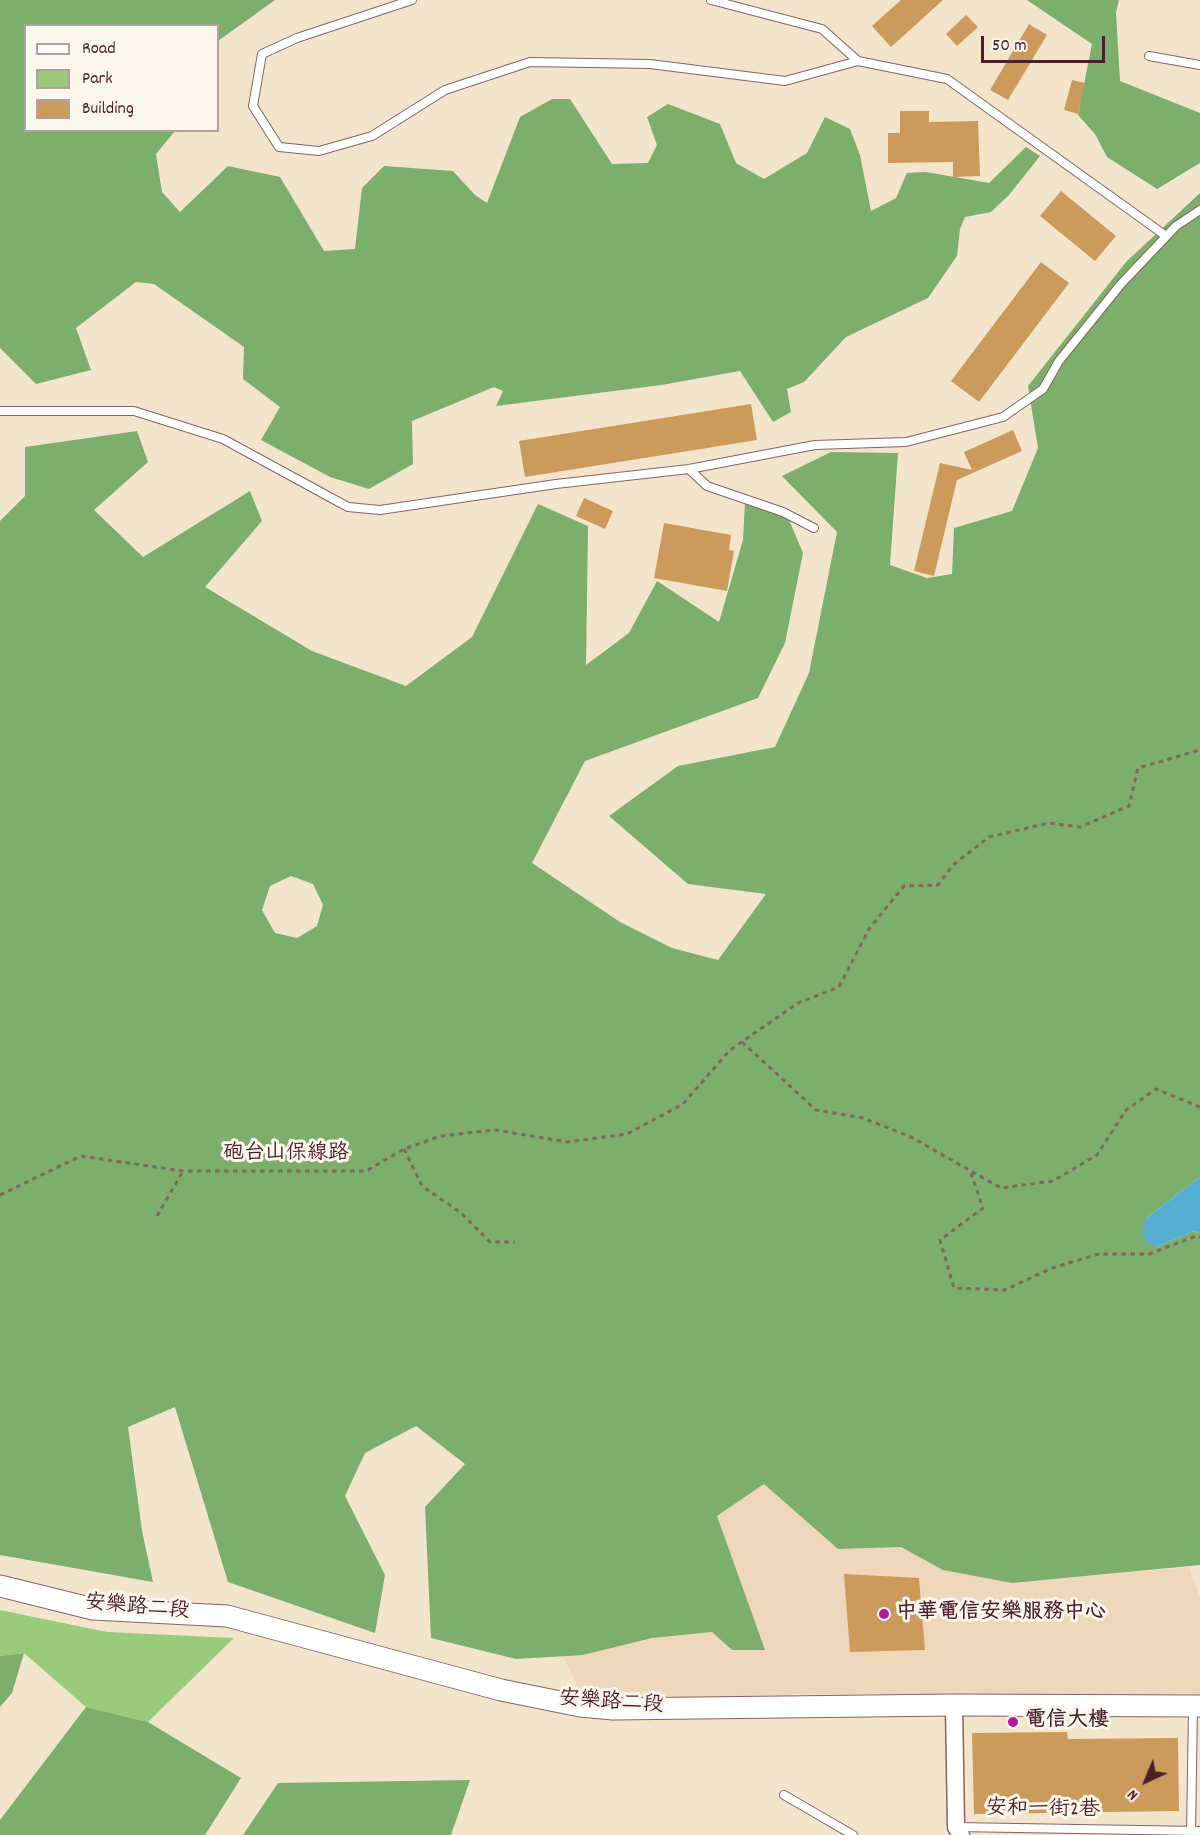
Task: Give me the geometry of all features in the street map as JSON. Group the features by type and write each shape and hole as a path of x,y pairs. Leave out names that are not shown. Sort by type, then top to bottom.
{"street":[{"name":"安樂路二段","path":"0,1586 93,1609 227,1616 501,1690 580,1706 613,1709 954,1705 1196,1706"},
{"path":"954,1705 958,1831"}],"lane":[{"path":"412,0 297,38 262,54 253,106 279,147 319,151 372,136 445,90 530,62 650,64 785,81 858,61 947,79 1166,236"},
{"path":"711,0 822,29 858,61"},
{"path":"1149,56 1200,65"},
{"path":"0,411 134,411 223,439 348,507 380,510 556,484 689,469 815,445 906,442 1003,417 1043,389 1066,352 1121,284 1166,236 1200,210"},
{"path":"689,469 707,486 783,512 814,528"},
{"path":"1194,1833 1196,1706"},
{"path":"784,1794 853,1835"},
{"name":"安和一街2巷","path":"958,1831 1194,1833"}],"path":[{"name":"砲台山保線路","path":"0,1195 81,1156 183,1171 366,1171 404,1149 441,1136 495,1130 567,1142 627,1134 683,1104 730,1050 742,1041 798,1003 839,987 869,930 904,886 938,885 953,865 989,837 1049,823 1080,827 1129,806 1138,768 1200,750"},
{"path":"742,1041 816,1110 863,1118 911,1137 1001,1188 1053,1181 1097,1155 1126,1110 1156,1089 1200,1107"},
{"path":"404,1149 422,1186 461,1213 490,1242 515,1242"},
{"path":"157,1216 183,1171"},
{"path":"970,1172 982,1208 940,1240 954,1288 1005,1290 1052,1268 1099,1254 1149,1254 1200,1237"}],"shaded area":[{"path":"764,1484 838,1549 901,1547 943,1570 1012,1583 1189,1567 1200,1598 1200,1695 792,1694 792,1707 586,1703 563,1656 583,1655 652,1638 712,1632 732,1650 717,1516"}],"green space":[{"path":"0,0 275,0 219,40 219,24 24,24 24,132 174,132 156,154 162,192 180,212 228,166 280,177 324,251 355,249 362,188 384,166 453,171 475,195 487,203 520,117 552,99 570,99 612,164 648,163 657,145 647,117 668,104 720,124 736,163 764,179 807,153 825,117 850,129 860,155 871,211 896,198 907,173 926,172 989,183 1026,147 1040,156 1009,195 991,212 965,217 960,229 957,256 928,298 846,337 804,382 787,389 791,412 773,422 740,371 661,385 496,406 503,391 494,387 412,421 413,464 369,489 330,477 261,440 280,407 243,379 244,347 154,284 136,282 76,328 91,370 36,384 0,348"},
{"path":"1027,0 1119,0 1116,13 1120,81 1200,113 1200,163 1157,189 1107,157 1095,134 1078,115 1092,44"},
{"path":"1200,193 1200,1177 1145,1219 1156,1247 1194,1231 1200,1233 1200,1565 1012,1583 943,1570 901,1547 838,1549 764,1484 717,1516 765,1650 732,1650 712,1632 652,1638 583,1655 516,1659 431,1638 425,1507 465,1464 416,1426 365,1453 345,1496 385,1575 375,1633 228,1582 175,1407 128,1427 142,1531 153,1582 0,1555 0,521 25,496 25,447 137,431 148,462 94,510 143,557 250,491 262,521 205,587 312,651 406,686 472,637 538,504 588,526 586,665 629,633 657,581 719,622 743,540 745,503 784,508 803,553 785,643 758,698 585,761 532,863 620,922 672,948 718,960 766,894 688,884 609,816 678,766 775,747 809,673 837,532 782,476 831,452 898,453 890,565 927,578 952,574 954,528 1012,511 1038,448 1028,386 1126,262","holes":["291,876 313,884 323,905 317,926 297,938 275,933 262,910 270,886"]},
{"path":"0,1610 107,1632 234,1638 148,1722 86,1707 24,1653 0,1656"},
{"path":"24,1653 12,1693 0,1707 0,1656"},
{"path":"86,1707 148,1722 241,1778 205,1835 0,1835 0,1820"},
{"path":"470,1780 451,1835 243,1835 278,1783"}],"water":[{"path":"1200,1177 1200,1233 1194,1231 1156,1247 1147,1243 1142,1233 1145,1219"}],"building":[{"path":"901,0 943,0 891,47 872,26"},
{"path":"966,15 978,27 957,46 946,34"},
{"path":"1029,24 1047,35 1008,100 990,90"},
{"path":"1072,80 1085,83 1078,114 1064,110"},
{"path":"900,111 929,111 929,122 978,121 980,176 953,177 953,162 888,163 888,133 900,133"},
{"path":"1061,191 1116,236 1095,261 1040,216"},
{"path":"1041,262 1069,283 979,402 951,381"},
{"path":"751,404 757,440 525,477 519,441"},
{"path":"1013,430 1022,451 957,480 934,576 914,571 940,463 972,470 964,452"},
{"path":"584,498 613,511 605,529 576,516"},
{"path":"664,523 731,535 729,550 734,551 727,591 654,578"},
{"name":"中華電信安樂服務中心","path":"844,1574 919,1578 925,1650 850,1652"},
{"path":"1067,1732 1068,1739 1178,1738 1179,1811 974,1814 972,1733"}],"place":[{"name":"中華電信安樂服務中心","path":"884,1614"},
{"name":"電信大樓","path":"1013,1722"}]}
